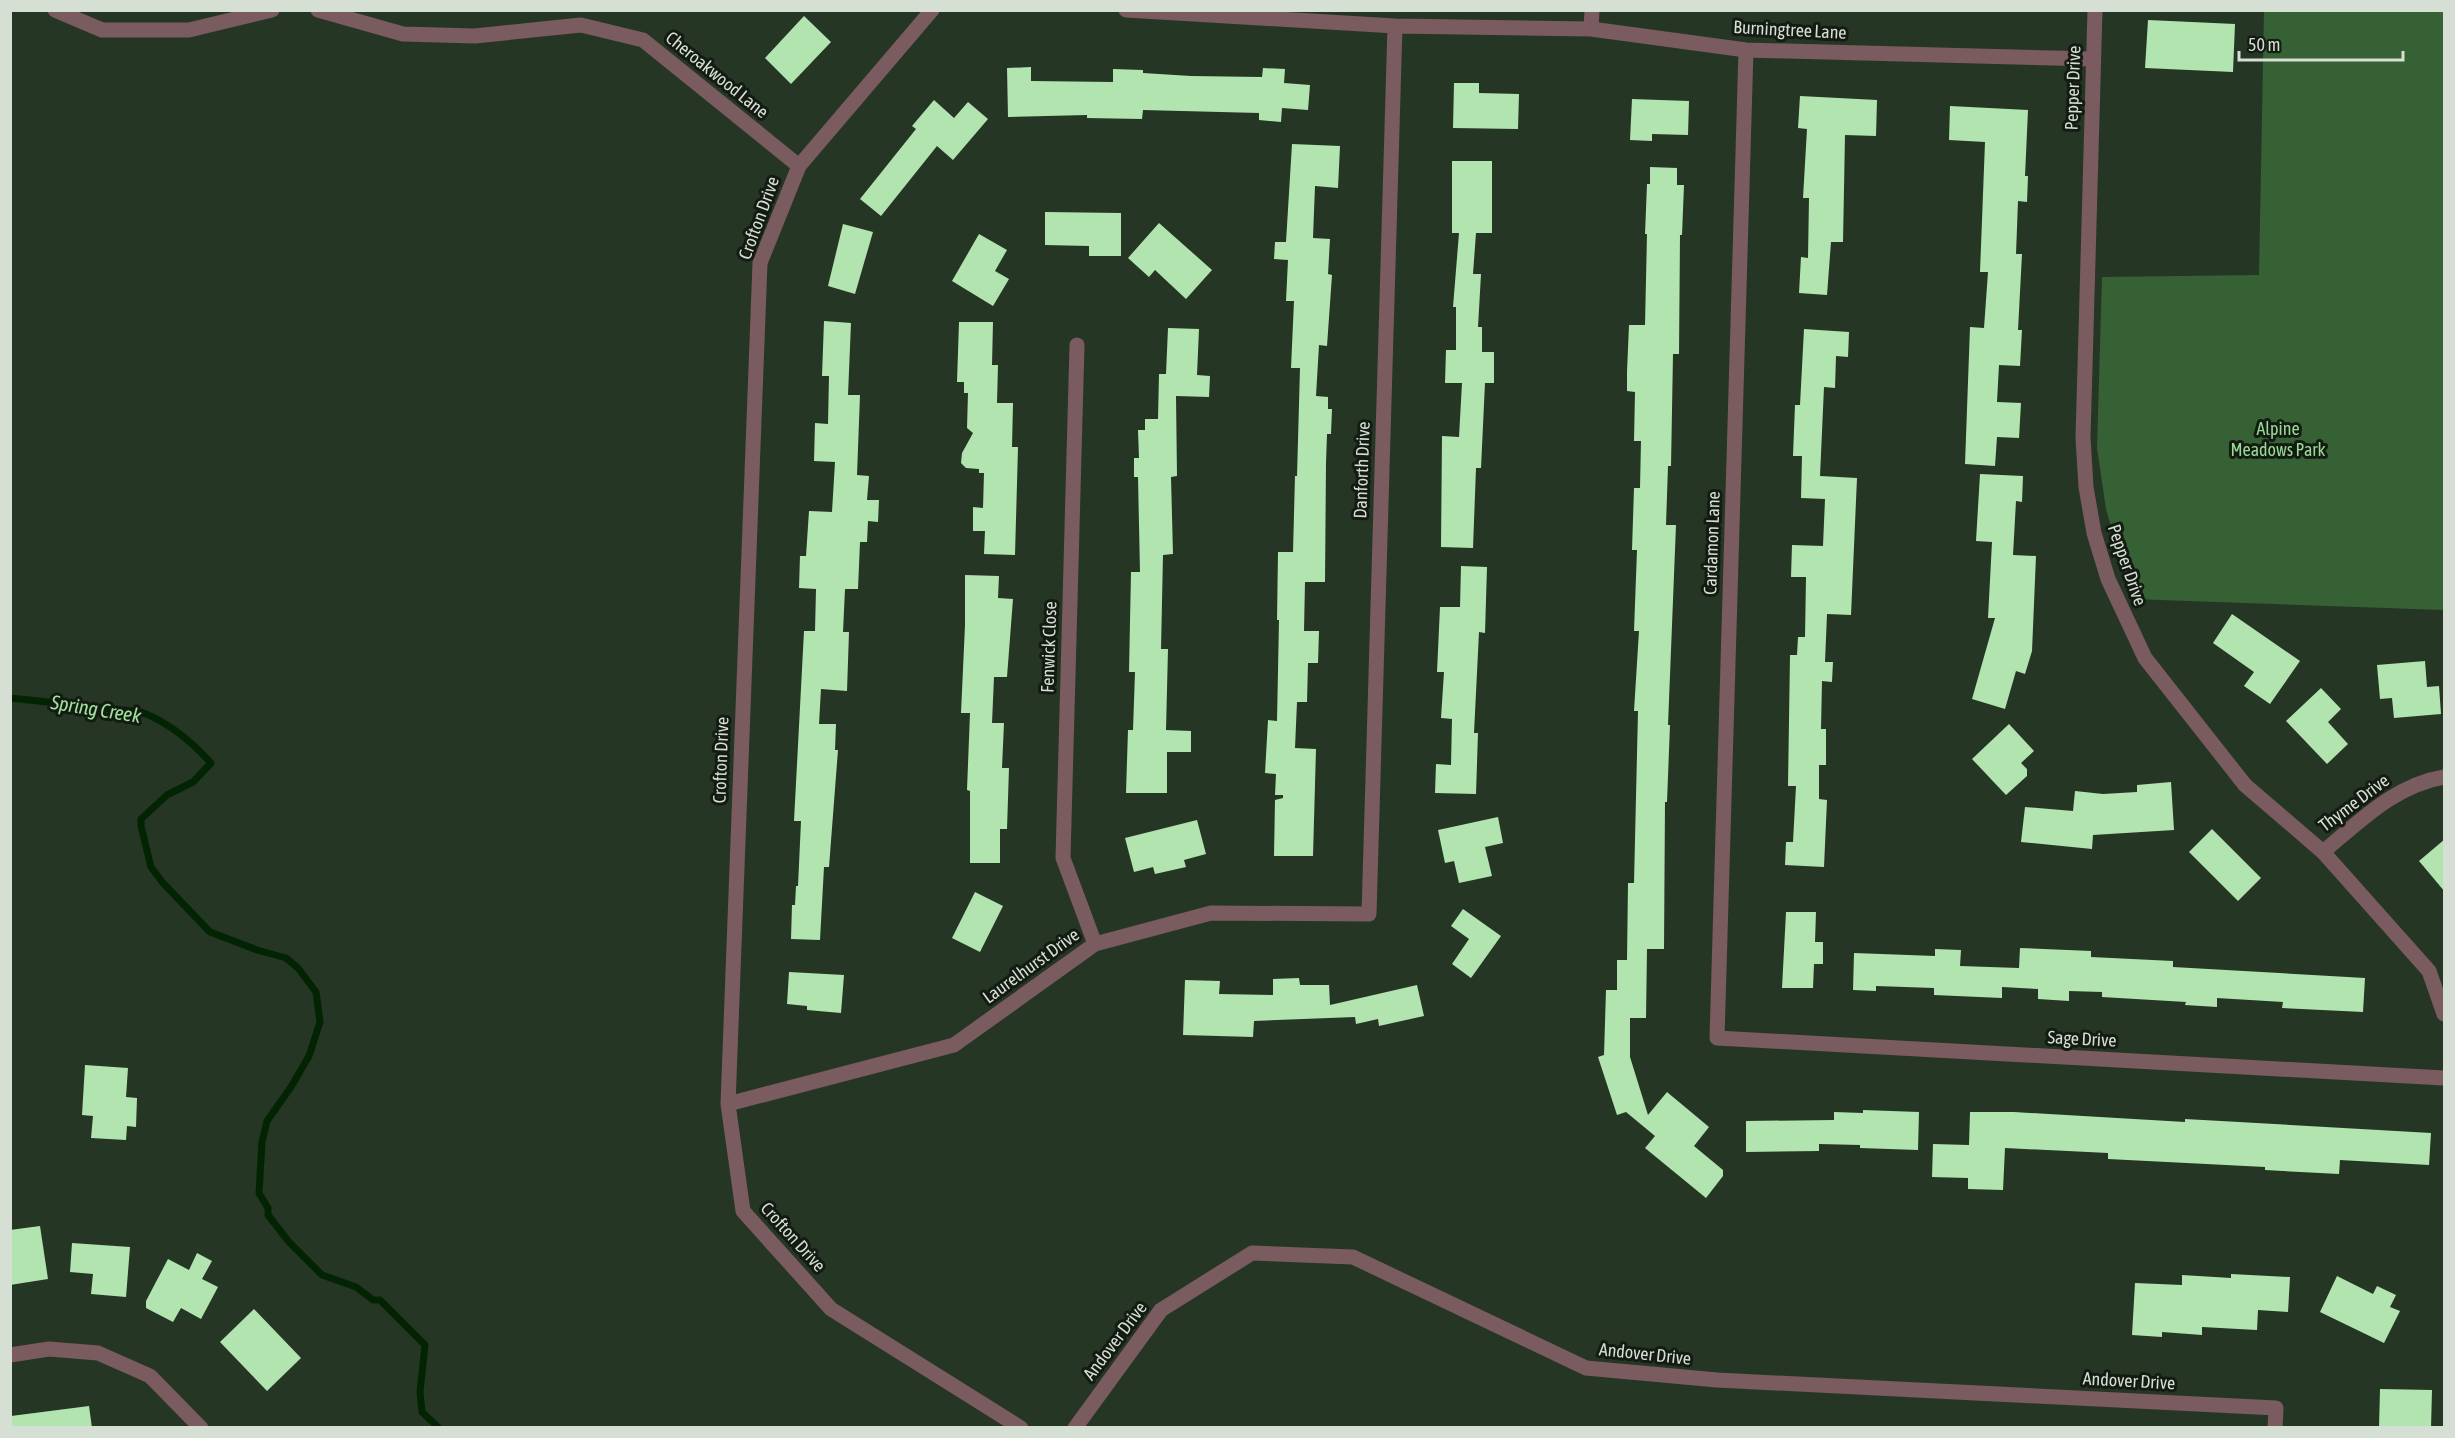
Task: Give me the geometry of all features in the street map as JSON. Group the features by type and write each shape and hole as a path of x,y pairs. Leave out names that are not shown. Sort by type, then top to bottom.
{"street":[{"path":"55,10 102,30 189,30 272,10"},
{"name":"Cheroakwood Lane","path":"318,10 403,34 475,36 581,25 643,40 799,166"},
{"name":"Crofton Drive","path":"932,10 799,166 760,263 728,1104 743,1211 831,1309 1021,1428"},
{"name":"Burningtree Lane","path":"1126,10 1234,14 1395,26 1591,29 1746,50 2093,59"},
{"path":"1591,29 1592,10"},
{"name":"Pepper Drive","path":"2095,10 2083,438 2086,487 2094,533 2108,579 2145,658 2245,784 2323,852 2429,971 2445,1014"},
{"name":"Danforth Drive","path":"1369,914 1395,26"},
{"name":"Cardamon Lane","path":"1717,1038 1746,50"},
{"name":"Fenwick Close","path":"1077,345 1063,858 1095,944"},
{"name":"Thyme Drive","path":"2323,852 2375,808 2405,789 2432,779 2445,777"},
{"name":"Laurelhurst Drive","path":"728,1104 954,1045 1095,944 1211,913 1369,914"},
{"name":"Sage Drive","path":"1717,1038 2445,1078"},
{"name":"Andover Drive","path":"1075,1428 1161,1311 1252,1253 1353,1257 1586,1368 1718,1380 2276,1408 2275,1428"},
{"path":"10,1355 49,1349 98,1353 150,1376 201,1428"}],"green space":[{"name":"Alpine Meadows Park","path":"2264,11 2444,11 2444,610 2132,599 2106,509 2097,448 2102,277 2259,275"}],"building":[{"path":"804,16 831,42 791,84 765,58"},
{"path":"2148,20 2235,24 2233,72 2145,68"},
{"path":"1031,67 1031,81 1113,82 1113,69 1191,76 1262,77 1263,68 1285,69 1284,83 1310,85 1308,110 1282,108 1281,122 1259,120 1259,113 1143,110 1142,119 1087,118 1087,115 1008,117 1007,68"},
{"path":"1454,83 1479,83 1479,93 1519,94 1518,129 1453,128"},
{"path":"1800,96 1877,100 1876,136 1845,135 1843,242 1831,242 1827,295 1799,293 1801,257 1808,258 1809,198 1803,198 1807,129 1798,128"},
{"path":"1632,99 1689,101 1688,135 1652,134 1652,141 1630,140"},
{"path":"934,100 954,118 968,102 988,119 953,160 937,146 881,216 860,199 916,129 912,126"},
{"path":"1950,106 2028,110 2025,176 2028,176 2027,202 2018,201 2016,254 2022,254 2018,330 2022,330 2020,366 1999,365 1997,402 2021,403 2019,438 1997,437 1995,466 1965,464 1970,327 1984,328 1988,272 1980,272 1985,142 1949,140"},
{"path":"1292,144 1340,146 1338,188 1315,186 1313,238 1330,239 1328,274 1332,275 1327,346 1319,345 1316,396 1328,397 1328,409 1332,409 1331,434 1327,434 1325,582 1305,582 1304,631 1319,631 1318,663 1308,663 1307,702 1297,702 1295,748 1316,749 1313,856 1274,856 1275,800 1283,798 1283,795 1275,795 1276,774 1265,773 1268,720 1277,721 1278,552 1293,552 1295,476 1297,476 1300,368 1291,368 1294,301 1286,301 1288,260 1274,259 1275,242 1286,242"},
{"path":"1452,161 1492,161 1492,233 1476,233 1473,274 1481,274 1478,327 1482,327 1482,352 1494,352 1494,383 1485,383 1481,468 1476,468 1473,548 1441,547 1442,436 1459,437 1462,383 1445,383 1446,350 1456,350 1456,307 1453,307 1459,233 1452,233"},
{"path":"1650,167 1677,168 1677,185 1684,185 1682,235 1680,235 1679,354 1673,354 1671,466 1668,466 1666,525 1676,525 1667,802 1665,802 1664,949 1647,949 1646,1018 1630,1018 1630,1057 1648,1115 1667,1092 1709,1127 1694,1146 1723,1170 1723,1176 1706,1198 1645,1148 1655,1136 1626,1112 1617,1115 1598,1057 1604,1055 1606,990 1617,990 1617,960 1627,960 1628,883 1634,883 1638,711 1634,711 1639,631 1634,631 1637,550 1632,550 1634,488 1640,488 1641,441 1634,441 1635,392 1627,391 1627,372 1629,325 1645,325 1647,234 1645,234"},
{"path":"1045,212 1121,213 1121,256 1089,256 1089,246 1045,245"},
{"path":"1159,223 1212,270 1186,299 1155,270 1149,277 1128,258"},
{"path":"843,224 873,232 855,294 828,286"},
{"path":"979,234 1007,250 995,271 1009,279 993,306 952,281"},
{"path":"824,321 851,323 848,395 860,395 857,475 869,476 867,500 879,500 878,522 868,521 867,542 860,542 858,589 845,589 843,632 849,632 847,691 821,689 819,724 836,724 835,750 838,750 829,867 824,867 820,940 791,939 792,905 795,905 796,886 798,886 801,821 794,821 804,631 815,631 816,589 799,588 800,556 806,556 809,511 832,512 835,462 814,461 815,423 828,424 829,376 822,376"},
{"path":"959,322 993,322 992,365 998,365 997,403 1013,403 1012,447 1018,447 1015,555 984,554 985,531 973,531 973,507 983,508 984,473 979,473 979,469 966,468 961,463 962,453 973,433 967,428 968,393 964,393 964,382 957,382"},
{"path":"1168,328 1199,329 1197,375 1210,376 1209,397 1176,396 1177,476 1171,477 1173,554 1163,555 1161,649 1168,649 1166,730 1191,731 1191,752 1167,752 1167,793 1126,793 1128,730 1133,730 1135,672 1129,672 1131,572 1140,572 1138,477 1134,477 1134,458 1139,458 1138,430 1145,430 1145,419 1158,419 1159,374 1166,374"},
{"path":"1804,329 1849,332 1848,357 1836,356 1835,388 1824,387 1820,476 1857,478 1851,615 1827,614 1825,662 1833,662 1832,682 1822,681 1821,729 1826,729 1826,765 1819,765 1819,799 1827,800 1824,867 1785,865 1786,842 1793,842 1796,786 1788,786 1790,655 1797,655 1798,637 1805,637 1806,577 1791,577 1792,545 1823,546 1825,499 1801,498 1802,456 1793,456 1795,405 1800,405"},
{"path":"1980,474 2023,476 2022,502 2016,501 2013,555 2036,556 2032,651 2025,674 2016,671 2005,709 1972,699 1995,618 1988,618 1992,542 1976,541"},
{"path":"1461,566 1487,567 1485,633 1479,632 1474,733 1478,733 1476,794 1435,793 1436,764 1451,765 1452,719 1441,718 1444,672 1437,672 1440,607 1460,607"},
{"path":"965,575 999,576 998,598 1013,599 1007,677 994,677 992,723 1004,723 1002,768 1009,768 1007,829 1000,829 1000,863 970,863 970,791 967,790 970,713 961,713"},
{"path":"2232,614 2300,661 2270,704 2244,686 2254,672 2213,643"},
{"path":"2425,661 2427,687 2439,686 2441,714 2394,718 2392,698 2380,699 2377,665"},
{"path":"2321,688 2341,709 2328,722 2348,744 2327,764 2286,721"},
{"path":"2009,724 2034,751 2021,763 2027,769 2027,776 2006,795 1972,759"},
{"path":"2171,782 2174,830 2093,835 2092,849 2021,842 2025,807 2073,811 2075,791 2103,794 2137,792 2137,785"},
{"path":"1498,817 1503,843 1485,847 1492,876 1459,883 1454,861 1445,863 1438,830"},
{"path":"1197,820 1206,854 1184,860 1186,867 1155,874 1153,867 1134,872 1125,838"},
{"path":"2212,829 2261,878 2238,901 2189,852"},
{"path":"2445,839 2445,892 2419,861"},
{"path":"975,892 1003,906 980,952 952,938"},
{"path":"1463,909 1501,936 1471,978 1452,964 1469,939 1451,926"},
{"path":"1786,912 1816,912 1815,942 1823,942 1823,964 1814,964 1813,988 1782,988"},
{"path":"2020,948 2091,951 2091,957 2173,961 2173,967 2365,978 2363,1012 2282,1008 2283,1002 2217,998 2217,1007 2185,1005 2186,1002 2102,997 2102,992 2069,991 2069,1001 2038,999 2038,989 2002,987 2002,998 1934,995 1934,988 1876,986 1876,991 1853,990 1854,953 1935,956 1935,949 1961,950 1960,966 2019,968"},
{"path":"789,972 844,975 841,1013 807,1010 807,1006 787,1004"},
{"path":"1299,978 1300,985 1329,985 1330,1005 1417,985 1424,1016 1379,1026 1378,1019 1356,1024 1355,1017 1254,1021 1253,1037 1183,1035 1185,980 1220,981 1219,994 1273,995 1273,979"},
{"path":"85,1065 128,1068 126,1097 137,1098 136,1127 127,1126 126,1140 91,1138 93,1116 82,1115"},
{"path":"1863,1110 1919,1112 1918,1150 1819,1144 1819,1151 1746,1152 1746,1121 1834,1120 1834,1112 1863,1113"},
{"path":"1970,1112 2014,1112 2185,1122 2185,1119 2431,1133 2429,1165 2340,1160 2339,1174 2265,1170 2265,1167 2108,1159 2108,1153 2005,1148 2003,1190 1968,1189 1968,1178 1932,1177 1933,1144 1969,1145"},
{"path":"40,1226 48,1279 10,1285 10,1230"},
{"path":"72,1243 130,1247 126,1297 91,1294 93,1274 70,1272"},
{"path":"197,1253 212,1261 202,1279 218,1287 201,1319 181,1308 173,1322 146,1308 146,1301 168,1259 189,1270"},
{"path":"2231,1274 2290,1277 2288,1312 2258,1310 2257,1330 2202,1327 2202,1335 2162,1332 2162,1337 2132,1335 2135,1283 2182,1285 2182,1275 2231,1278"},
{"path":"2337,1276 2373,1294 2377,1286 2396,1295 2390,1307 2400,1311 2384,1343 2320,1312"},
{"path":"254,1309 301,1358 267,1391 220,1342"},
{"path":"2380,1389 2432,1390 2431,1428 2379,1428"},
{"path":"89,1406 92,1428 12,1428 11,1416"}],"waterway":[{"name":"Spring Creek","path":"10,698 141,712 179,733 211,763 193,782 167,795 141,819 151,867 163,883 210,932 257,950 286,958 298,968 316,992 320,1022 309,1056 267,1121 262,1142 259,1193 268,1208 268,1215 289,1242 322,1275 356,1287 373,1300 380,1300 425,1345 420,1392 422,1412 439,1428"}]}
